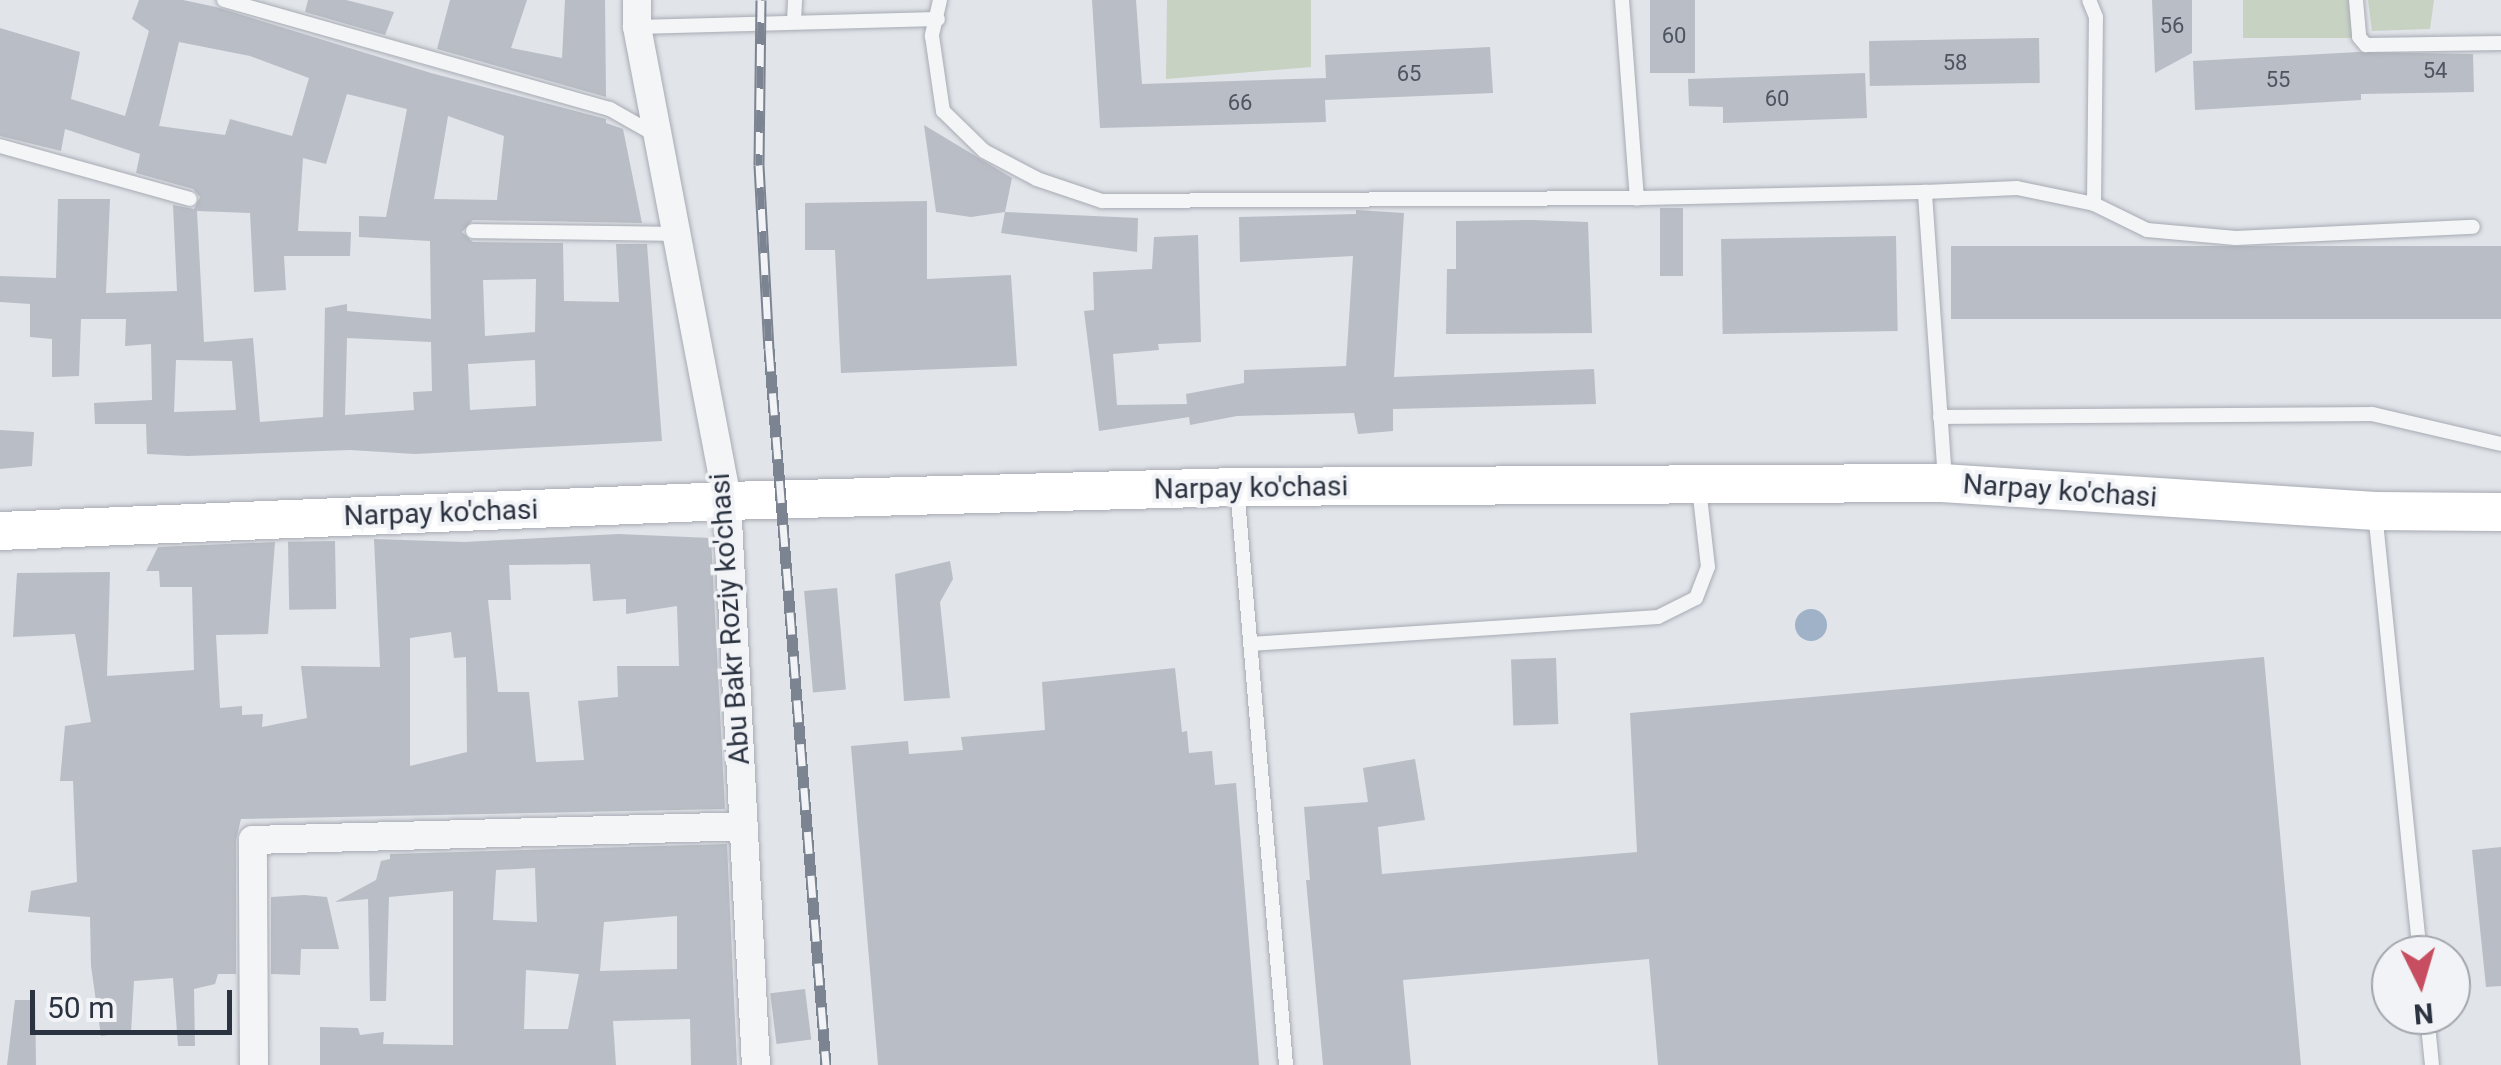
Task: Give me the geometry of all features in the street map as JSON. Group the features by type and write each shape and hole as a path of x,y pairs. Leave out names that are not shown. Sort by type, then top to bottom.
{"main road":[{"name":"Narpay ko'chasi","path":"0,531 726,501 1237,486 1945,484 2375,511 2501,512"}],"street":[{"name":"Abu Bakr Roziy ko'chasi","path":"637,13 726,501 756,1065"},
{"path":"254,1065 253,840 743,826"}],"lane":[{"path":"224,0 610,109 658,136"},
{"path":"794,0 794,20"},
{"path":"940,0 932,36 943,112 984,151 1038,179 1102,200 1637,198 2018,188 2094,204 2147,230 2236,238 2472,227"},
{"path":"1622,0 1637,198"},
{"path":"2090,0 2096,17 2094,204"},
{"path":"2356,0 2359,37 2366,44 2501,43"},
{"path":"637,13 794,20 938,19"},
{"path":"0,146 190,200"},
{"path":"1925,192 1945,484"},
{"path":"474,231 676,234"},
{"path":"1940,417 2372,414 2501,444"},
{"path":"1237,486 1286,1065"},
{"path":"1250,644 1658,617 1696,598 1708,567 1699,487"},
{"path":"2375,511 2418,935"},
{"path":"2428,1035 2432,1065"}],"green space":[{"path":"1167,0 1311,0 1311,67 1166,79"},
{"path":"2243,0 2352,0 2352,38 2243,38"},
{"path":"2368,0 2434,0 2430,29 2372,31"}],"water":[{"path":"1811,609 1822,614 1827,625 1822,636 1811,641 1800,636 1795,625 1800,614"}],"building":[{"path":"139,0 183,0 216,7 431,73 606,119 606,123 623,129 642,223 473,220 462,232 473,242 563,243 564,301 619,302 616,244 647,244 662,441 415,454 350,450 188,456 147,454 146,424 95,424 94,403 152,400 151,344 125,346 126,319 81,319 79,376 52,377 52,339 30,337 30,304 0,302 0,276 56,278 58,199 110,199 106,293 177,291 173,205 194,209 200,197 193,189 136,173 140,154 65,129 61,151 0,136 0,28 80,52 71,99 125,116 149,31 132,19","holes":["179,42 250,56 309,78 292,136 230,119 225,135 159,126","347,94 407,109 386,217 359,216 359,237 430,241 431,319 347,311 347,304 325,308 323,417 260,422 253,338 204,342 197,211 250,213 254,292 286,290 284,256 350,256 351,232 298,231 303,158 326,164","448,116 504,136 497,200 434,199","536,279 535,332 485,336 483,280","347,338 431,342 432,391 413,392 414,410 345,415","176,360 232,361 236,410 174,412","535,360 536,406 470,410 468,364"]},
{"path":"308,0 346,0 394,12 385,35 305,12"},
{"path":"450,0 527,0 511,48 562,58 565,0 605,0 606,97 437,49"},
{"path":"1092,0 1136,0 1142,84 1326,78 1325,55 1490,47 1493,93 1325,100 1326,122 1100,128"},
{"path":"1650,0 1695,0 1695,73 1650,73"},
{"path":"2152,0 2192,0 2192,53 2155,73"},
{"path":"2039,38 2040,83 1870,86 1869,41"},
{"path":"2358,52 2473,54 2474,92 2361,94 2361,100 2195,110 2193,61"},
{"path":"1865,73 1867,118 1723,123 1723,107 1689,106 1688,79"},
{"path":"924,125 1012,178 1005,212 971,217 936,212"},
{"path":"927,201 927,279 1011,275 1017,366 841,373 835,250 805,250 805,203"},
{"path":"1660,208 1683,208 1683,276 1660,276"},
{"path":"1356,210 1404,213 1394,377 1594,369 1596,404 1393,409 1393,431 1358,434 1354,413 1237,416 1190,425 1189,417 1099,431 1084,311 1094,310 1093,272 1152,269 1154,237 1198,235 1201,342 1158,344 1159,350 1113,354 1117,405 1187,404 1186,394 1244,383 1244,370 1346,366 1353,256 1240,262 1239,217 1356,214"},
{"path":"1005,212 1138,218 1137,252 1001,233"},
{"path":"1456,221 1588,222 1592,333 1446,334 1447,269 1456,269"},
{"path":"1896,236 1898,331 1723,334 1721,239"},
{"path":"1951,246 2501,246 2501,319 1951,319"},
{"path":"0,430 34,432 32,466 0,469"},
{"path":"618,534 711,538 725,809 241,819 236,840 236,974 218,974 215,984 194,989 195,1046 178,1046 173,978 134,981 131,1032 101,1036 91,966 90,917 28,912 31,891 77,882 73,781 60,781 65,726 91,722 75,634 13,637 17,573 110,572 107,676 194,670 192,587 160,587 159,571 146,571 158,547 275,542 268,634 216,635 220,708 242,706 242,715 263,714 262,727 307,718 301,666 380,667 374,539 464,542","holes":["590,564 593,601 626,599 626,614 677,606 679,666 617,666 618,697 578,701 584,760 536,762 529,692 498,692 488,600 511,600 509,565","451,632 454,658 466,657 467,752 410,766 410,638"]},
{"path":"335,541 336,609 289,610 288,542"},
{"path":"950,561 953,579 940,602 950,698 904,701 895,574"},
{"path":"837,588 846,690 813,692 804,591"},
{"path":"2264,657 2301,1065 1658,1065 1649,959 1403,980 1411,1065 1323,1065 1306,880 1310,880 1304,807 1368,802 1363,768 1415,759 1425,820 1378,827 1382,874 1637,852 1630,713"},
{"path":"1556,658 1558,724 1513,726 1511,660"},
{"path":"1175,668 1182,732 1187,731 1189,753 1212,751 1215,785 1236,783 1259,1065 878,1065 851,746 908,741 909,754 963,750 961,737 1045,730 1042,682"},
{"path":"727,844 737,1065 691,1065 690,1019 613,1021 616,1065 320,1065 320,1027 358,1028 360,1035 384,1032 383,1044 453,1045 453,891 389,897 386,1001 370,1001 368,899 335,902 376,880 381,861 390,859 390,854","holes":["535,868 537,922 493,920 496,870","677,916 677,969 600,971 604,922","526,970 579,974 568,1029 524,1029"]},
{"path":"2501,847 2501,986 2486,987 2472,850"},
{"path":"271,897 327,897 339,949 301,949 300,975 271,974"},
{"path":"805,989 811,1040 776,1044 770,993"},
{"path":"15,1000 35,1000 36,1065 7,1065"}],"railway":[{"path":"761,0 759,165 769,349 826,1065"}]}
